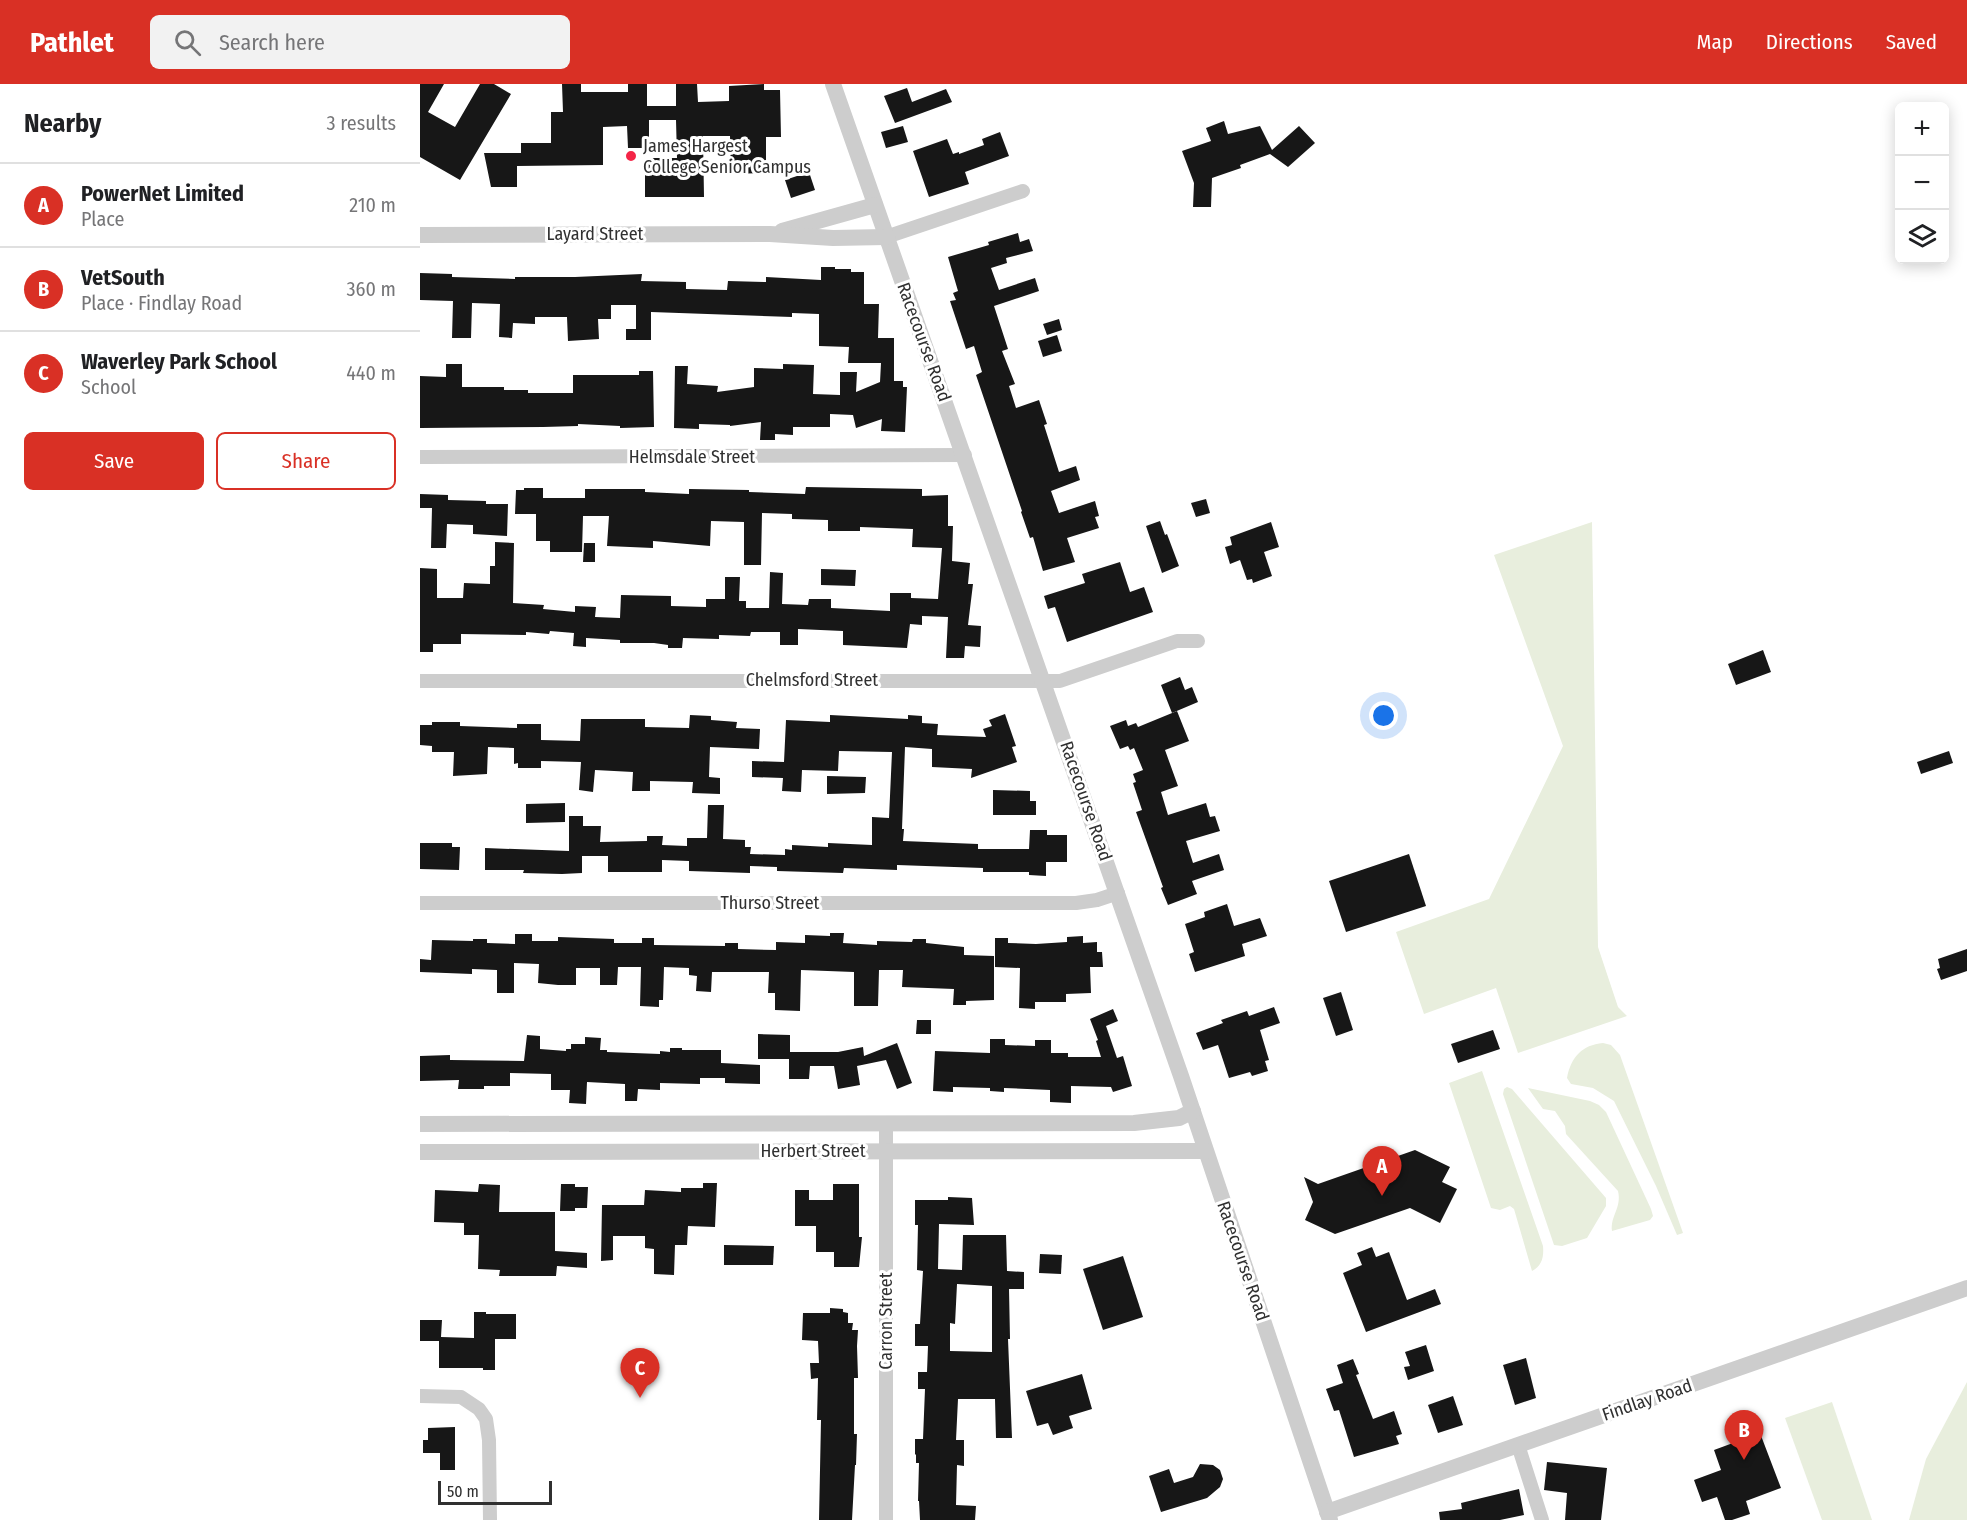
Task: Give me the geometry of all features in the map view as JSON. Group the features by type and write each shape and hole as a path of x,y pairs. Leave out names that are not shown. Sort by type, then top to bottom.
{"street":[{"name":"Racecourse Road","path":"833,84 1118,893 1329,1516"},
{"name":"Layard Street","path":"420,235 770,234 833,238 886,237 1023,191"},
{"name":"Layard Street","path":"770,234 875,205"},
{"name":"Helmsdale Street","path":"420,458 965,456"},
{"name":"Chelmsford Street","path":"420,681 1060,681 1177,641 1198,641"},
{"name":"Thurso Street","path":"420,903 1076,903 1097,900 1118,893"},
{"name":"Herbert Street","path":"420,1124 1134,1123 1179,1118 1193,1111"},
{"path":"609,1123 610,1151"},
{"name":"Carron Street","path":"886,1123 886,1520"},
{"name":"Herbert Street","path":"420,1152 1205,1151"},
{"name":"Findlay Road","path":"1329,1516 1518,1445 1967,1288"},
{"path":"420,1396 461,1397 479,1409 486,1419 489,1440 490,1520"},
{"path":"1518,1445 1542,1520"}],"green space":[{"path":"1592,522 1598,947 1618,1007 1627,1016 1518,1053 1496,988 1424,1014 1396,932 1489,899 1563,746 1494,555"},
{"path":"1603,1043 1611,1045 1620,1055 1683,1233 1677,1235 1656,1186 1614,1101 1593,1088 1571,1084 1567,1078 1571,1064 1583,1049"},
{"path":"1482,1071 1543,1246 1542,1261 1532,1271 1514,1209 1510,1206 1500,1210 1491,1208 1449,1083"},
{"path":"1507,1087 1512,1089 1606,1198 1606,1206 1587,1238 1562,1246 1554,1245 1503,1094"},
{"path":"1528,1088 1590,1101 1599,1105 1606,1112 1651,1209 1653,1216 1650,1220 1612,1231 1619,1197 1618,1191 1566,1134 1565,1126 1555,1111 1543,1109"},
{"path":"1967,1382 1967,1520 1909,1520 1926,1459"},
{"path":"1832,1402 1872,1520 1822,1520 1785,1418"}],"building":[{"path":"420,84 444,84 428,112 455,127 480,84 494,84 511,94 460,180 420,157"},
{"path":"562,84 581,84 581,92 628,92 628,84 647,84 647,106 676,106 676,84 697,84 698,102 729,101 729,86 764,84 764,90 780,90 781,137 766,137 766,173 731,174 730,136 703,136 704,197 645,197 645,158 677,158 676,120 649,120 649,148 628,148 627,126 603,127 603,165 517,166 517,187 491,187 484,153 521,153 521,143 551,143 551,112 563,112"},
{"path":"907,88 912,102 946,89 952,102 895,123 884,96"},
{"path":"1224,121 1228,134 1260,126 1272,150 1299,126 1315,143 1288,167 1270,154 1240,165 1241,168 1212,178 1211,207 1193,207 1194,183 1182,151 1211,141 1206,128"},
{"path":"903,126 908,142 886,148 881,132"},
{"path":"1000,132 1009,156 965,172 969,184 929,197 913,151 947,139 953,154 959,152 959,154 984,145 982,139"},
{"path":"809,172 815,190 791,198 785,180"},
{"path":"1018,233 1020,242 1029,239 1033,251 1006,258 1007,263 991,268 999,290 1035,278 1039,291 994,306 1008,349 1002,351 1015,384 1009,386 1016,408 1039,400 1047,424 1044,425 1059,472 1076,466 1080,480 1051,491 1059,513 1095,501 1099,516 1095,517 1099,528 1067,538 1075,562 1043,571 976,375 982,372 974,346 966,349 950,301 956,300 953,293 958,291 948,257 989,245 988,242"},
{"path":"821,267 864,272 864,304 879,304 878,338 894,338 894,381 903,381 903,387 907,387 905,432 881,431 882,419 856,428 853,415 830,414 830,427 793,427 793,435 775,434 775,440 760,440 761,422 730,426 699,424 699,429 674,428 675,366 688,366 687,384 718,386 717,392 754,387 754,368 783,369 783,364 814,365 813,394 840,395 840,372 857,372 856,392 880,382 881,363 848,363 849,347 819,346 819,314 792,313 792,317 651,312 651,340 626,340 626,329 636,329 636,305 611,305 611,319 598,319 599,339 568,341 567,317 535,317 535,324 513,323 512,338 499,337 500,304 472,303 471,338 452,338 453,301 420,300 420,273 452,274 452,277 515,279 515,277 642,274 641,281 686,282 686,289 727,290 728,281 766,282 766,277 821,280"},
{"path":"1059,319 1062,330 1047,335 1043,324"},
{"path":"1057,335 1062,351 1043,357 1038,341"},
{"path":"446,364 462,364 462,387 504,387 504,390 528,390 528,393 573,393 573,375 639,375 639,371 653,371 654,427 620,428 620,426 578,424 578,426 543,427 420,428 420,376 446,377"},
{"path":"806,487 922,489 922,496 948,495 948,526 953,526 952,561 970,563 968,584 973,584 968,625 981,626 980,647 965,646 964,658 946,658 948,617 922,616 922,625 910,624 907,648 843,645 843,631 798,629 798,645 780,645 780,632 751,632 750,636 719,635 719,639 683,638 682,648 668,648 668,645 654,643 620,643 620,640 586,638 586,647 573,646 574,633 550,631 549,634 526,632 526,635 461,634 461,644 433,644 433,652 420,652 420,568 437,569 437,598 463,598 464,583 490,584 490,566 495,566 495,542 514,543 513,603 544,605 543,609 575,612 575,606 596,607 595,617 620,618 621,595 671,596 671,606 706,607 706,599 725,599 725,577 740,577 739,601 746,601 746,608 769,608 770,572 783,573 782,604 808,605 809,599 831,599 831,608 890,611 890,593 911,593 911,598 938,599 942,548 912,547 913,529 860,527 860,531 828,531 828,520 792,519 792,514 762,513 761,565 744,565 744,522 711,521 710,546 653,541 653,548 607,546 609,516 583,516 582,552 550,552 550,541 536,541 536,514 515,514 516,490 524,490 524,488 543,488 543,498 585,498 585,489 645,489 645,492 689,494 689,489 749,490 749,492 805,494"},
{"path":"420,494 448,495 448,500 508,504 507,536 473,534 473,525 447,524 446,548 431,548 432,508 420,508"},
{"path":"1206,499 1210,513 1196,517 1191,503"},
{"path":"1160,521 1179,566 1162,573 1146,526"},
{"path":"1271,522 1279,547 1264,552 1272,576 1253,583 1252,579 1247,580 1240,560 1230,564 1225,547 1232,545 1230,537"},
{"path":"584,543 595,543 595,562 583,562"},
{"path":"1120,562 1130,592 1144,587 1153,612 1067,642 1055,607 1048,609 1044,596 1085,583 1082,574"},
{"path":"821,569 856,570 855,586 821,585"},
{"path":"1763,650 1771,672 1736,685 1728,664"},
{"path":"1180,677 1185,690 1192,687 1198,702 1172,713 1161,685"},
{"path":"1177,711 1189,741 1165,750 1178,786 1161,792 1168,815 1206,803 1210,817 1215,816 1220,831 1186,841 1193,863 1219,854 1224,870 1192,881 1197,894 1168,905 1136,812 1142,810 1133,783 1136,782 1133,774 1143,770 1134,748 1130,750 1128,746 1120,749 1110,726 1126,720 1128,726 1136,723 1138,727"},
{"path":"1005,714 1016,746 1012,747 1017,762 971,778 972,769 932,767 932,749 905,747 903,841 978,844 978,849 1029,849 1030,830 1047,830 1047,835 1067,835 1067,862 1046,862 1046,876 1029,875 1029,872 983,872 983,868 897,865 897,870 844,868 843,873 777,871 777,867 750,866 750,873 689,871 689,861 662,860 662,872 608,872 608,856 582,856 582,873 523,873 524,870 485,870 485,848 569,851 569,816 583,816 583,826 601,826 600,842 647,841 647,836 663,836 662,845 687,846 687,838 707,838 708,805 724,805 723,839 745,840 745,847 751,847 750,854 785,855 785,849 792,850 792,845 828,847 828,843 872,845 872,817 889,818 892,752 839,751 838,771 802,770 801,792 782,791 783,778 752,777 752,761 784,762 786,720 830,722 830,715 908,719 908,715 922,716 922,723 938,724 937,735 986,737 983,729 992,726 989,720"},
{"path":"690,715 711,716 711,720 737,722 736,728 760,729 759,749 710,747 709,777 720,778 720,794 692,793 693,782 650,781 650,791 632,791 633,772 595,770 593,792 579,790 581,762 541,761 541,768 518,768 518,763 514,764 514,748 488,747 487,774 453,776 454,752 432,752 432,746 420,745 420,725 432,725 432,722 460,722 460,726 517,728 517,724 541,724 541,740 580,741 581,719 645,719 645,727 689,728"},
{"path":"1949,751 1953,763 1921,774 1917,762"},
{"path":"827,776 866,777 865,793 827,794"},
{"path":"993,790 1030,791 1030,801 1036,801 1036,815 993,815"},
{"path":"565,803 565,822 526,823 526,804"},
{"path":"420,843 452,843 452,847 460,847 459,870 420,869"},
{"path":"1409,854 1426,906 1346,932 1329,881"},
{"path":"1227,904 1234,926 1260,918 1267,936 1242,944 1245,956 1195,972 1189,954 1194,952 1185,924 1205,917 1204,912"},
{"path":"830,933 844,933 843,943 877,945 877,941 912,942 913,939 926,939 926,943 964,947 964,955 994,956 994,1000 966,1001 966,1005 953,1005 954,989 902,987 903,970 879,970 878,1006 854,1006 854,972 801,970 800,1011 775,1010 775,993 768,993 769,972 712,972 711,992 696,991 697,976 689,975 689,968 664,967 663,1000 659,1000 659,1007 640,1006 641,967 618,967 617,985 600,985 600,968 576,968 576,985 558,985 538,983 539,964 514,963 514,993 497,993 497,970 472,969 472,974 420,972 420,959 431,960 432,940 487,939 487,943 515,944 515,934 532,934 532,941 558,941 558,937 614,939 614,943 642,943 642,938 654,938 654,945 725,946 725,943 738,943 738,949 776,950 776,942 805,943 805,935 830,936"},
{"path":"1083,936 1083,943 1097,942 1097,952 1102,952 1103,967 1090,967 1091,993 1066,994 1066,1002 1035,1002 1035,1009 1019,1008 1020,968 995,967 995,938 1008,938 1008,943 1036,944 1067,942 1067,937"},
{"path":"1967,949 1967,971 1941,980 1937,969 1940,968 1938,959"},
{"path":"1341,992 1353,1030 1336,1036 1323,998"},
{"path":"1274,1007 1280,1023 1260,1030 1269,1060 1265,1061 1268,1071 1252,1076 1250,1072 1229,1078 1218,1045 1203,1050 1196,1033 1223,1023 1221,1020 1247,1011 1249,1016"},
{"path":"1113,1009 1118,1021 1106,1026 1117,1058 1123,1056 1132,1086 1113,1092 1111,1087 1071,1086 1071,1103 1050,1102 1050,1090 1004,1088 1004,1092 990,1091 990,1088 953,1087 953,1092 933,1091 935,1051 990,1053 990,1039 1005,1039 1005,1045 1035,1046 1035,1040 1051,1040 1051,1053 1068,1053 1068,1057 1101,1057 1096,1041 1098,1040 1090,1019"},
{"path":"917,1020 931,1020 931,1034 916,1034"},
{"path":"1493,1030 1500,1049 1458,1063 1451,1044"},
{"path":"758,1034 790,1035 790,1052 838,1052 863,1047 864,1056 897,1043 912,1083 897,1089 886,1060 857,1066 860,1085 838,1089 834,1066 810,1066 809,1079 789,1079 789,1059 758,1059"},
{"path":"527,1035 540,1036 540,1049 566,1051 566,1049 571,1049 571,1044 585,1044 585,1037 601,1038 600,1050 607,1050 607,1052 660,1054 660,1051 670,1052 670,1048 721,1050 721,1063 760,1065 760,1084 725,1083 725,1078 700,1078 700,1084 660,1083 660,1090 638,1089 637,1101 625,1101 625,1084 587,1082 586,1104 569,1103 570,1090 551,1090 551,1074 510,1073 510,1086 484,1086 484,1089 458,1089 459,1080 420,1081 420,1056 450,1055 450,1060 524,1061"},
{"path":"1415,1150 1450,1167 1442,1182 1457,1189 1440,1223 1410,1208 1335,1234 1305,1220 1313,1202 1304,1177 1318,1184"},
{"path":"703,1183 717,1183 715,1227 688,1226 687,1245 675,1245 674,1275 654,1274 654,1249 645,1248 645,1236 613,1236 613,1260 601,1261 602,1205 644,1205 645,1190 681,1192 681,1188 703,1188"},
{"path":"479,1184 500,1185 499,1212 555,1212 555,1251 587,1253 587,1268 557,1266 556,1276 499,1276 500,1270 478,1269 479,1235 464,1235 464,1223 434,1222 435,1190 478,1192"},
{"path":"561,1184 588,1187 587,1208 560,1211"},
{"path":"833,1184 859,1184 859,1237 862,1237 859,1267 834,1267 834,1252 816,1252 816,1226 795,1226 795,1190 809,1190 809,1200 833,1200"},
{"path":"948,1197 972,1198 974,1225 939,1224 938,1269 962,1270 963,1235 1006,1235 1007,1271 1024,1272 1024,1289 1009,1289 1010,1339 1008,1339 1012,1438 996,1438 995,1399 958,1399 956,1440 964,1440 964,1466 957,1465 956,1505 976,1506 975,1520 920,1520 919,1463 916,1463 915,1439 923,1439 925,1389 918,1389 918,1372 927,1372 928,1346 915,1346 915,1324 920,1324 923,1271 917,1270 918,1225 915,1225 915,1200 948,1200","holes":["957,1284 992,1286 992,1352 950,1351 950,1323 955,1324"]},
{"path":"724,1245 774,1246 773,1265 724,1265"},
{"path":"1372,1247 1376,1257 1389,1252 1407,1300 1435,1289 1441,1304 1366,1332 1343,1273 1362,1265 1357,1253"},
{"path":"1040,1254 1062,1255 1061,1274 1039,1273"},
{"path":"1123,1256 1143,1317 1103,1330 1083,1269"},
{"path":"830,1308 843,1309 843,1312 848,1313 848,1323 853,1323 852,1330 858,1330 858,1378 854,1378 854,1434 857,1434 852,1520 819,1520 821,1420 817,1420 818,1378 811,1379 810,1363 819,1363 818,1341 802,1340 803,1313 830,1313"},
{"path":"474,1312 516,1314 516,1339 495,1339 495,1370 439,1368 439,1341 420,1341 420,1320 442,1320 441,1337 474,1338"},
{"path":"1426,1345 1434,1371 1408,1380 1404,1367 1410,1366 1405,1352"},
{"path":"1526,1358 1536,1398 1515,1405 1503,1365"},
{"path":"1353,1359 1359,1374 1356,1375 1373,1419 1394,1411 1402,1434 1396,1436 1399,1444 1354,1457 1339,1410 1334,1411 1326,1389 1343,1383 1337,1365"},
{"path":"1082,1374 1092,1409 1069,1416 1073,1428 1053,1435 1048,1423 1037,1426 1026,1391"},
{"path":"1453,1396 1463,1425 1438,1433 1428,1405"},
{"path":"455,1427 455,1470 440,1470 440,1453 423,1453 423,1440 428,1440 428,1428"},
{"path":"1760,1433 1781,1488 1746,1501 1750,1514 1725,1520 1717,1497 1702,1502 1694,1480 1721,1470 1714,1450"},
{"path":"1547,1462 1607,1468 1601,1520 1565,1520 1567,1493 1544,1490"},
{"path":"1200,1464 1213,1465 1220,1470 1223,1479 1220,1487 1207,1498 1161,1512 1149,1476 1169,1469 1174,1483 1193,1477"},
{"path":"1519,1489 1524,1515 1500,1520 1440,1520 1439,1512 1462,1509 1461,1503"}],"place":[{"name":"James Hargest College Senior Campus","path":"631,156"},
{"name":"PowerNet Limited","path":"1382,1196"},
{"name":"Waverley Park School","path":"640,1398"},
{"name":"VetSouth","path":"1744,1460"}]}
